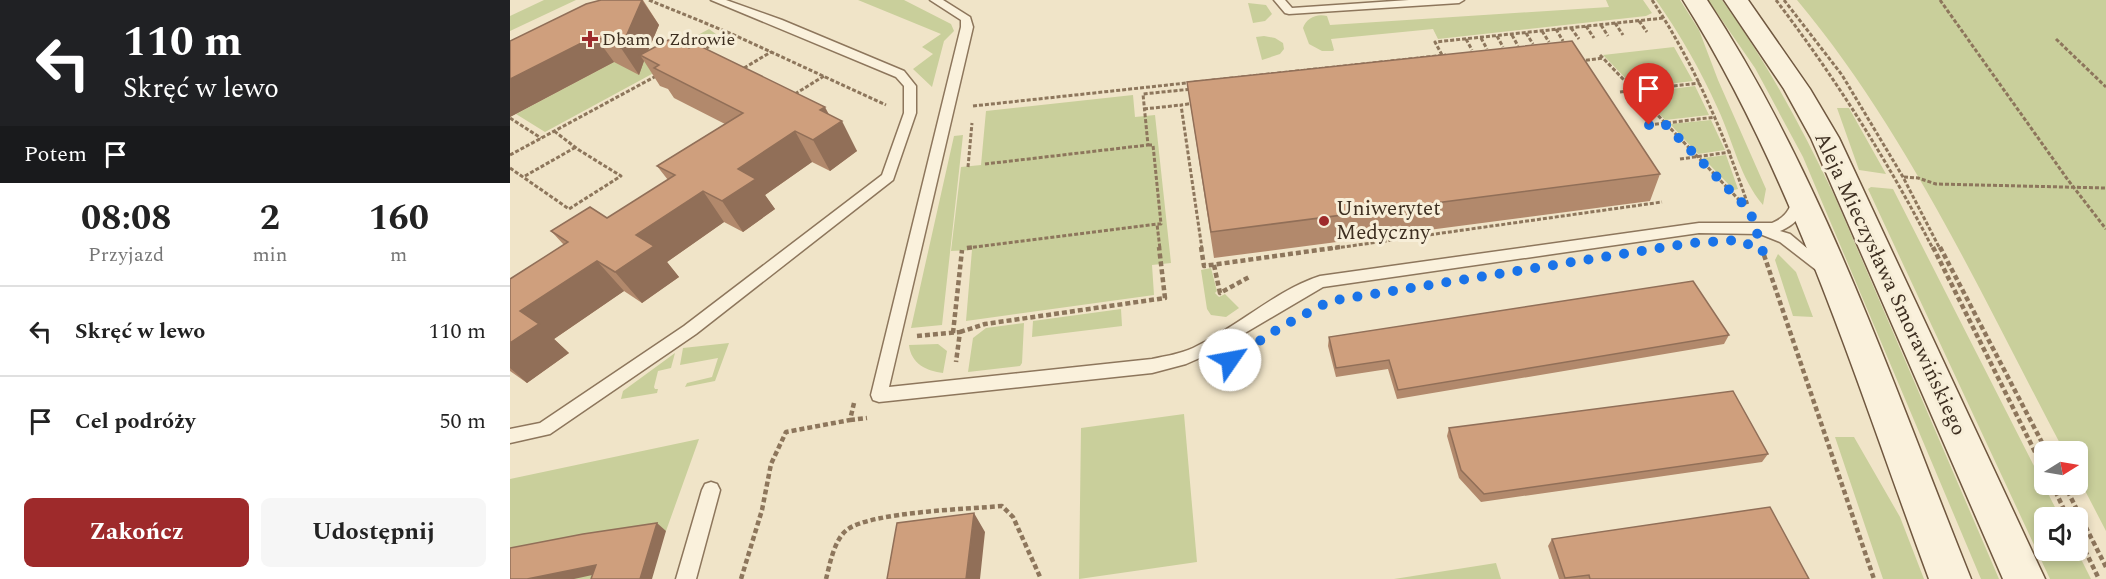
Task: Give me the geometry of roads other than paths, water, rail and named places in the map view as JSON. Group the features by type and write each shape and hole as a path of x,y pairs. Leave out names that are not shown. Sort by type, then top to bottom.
{"main road":[{"name":"Aleja Mieczysława Smorawińskiego","path":"1695,0 1743,74 1764,114 1801,197 1950,579"},
{"name":"Aleja Mieczysława Smorawińskiego","path":"1736,0 1792,81 1825,138 2024,579"}],"lane":[{"path":"510,436 544,429 690,330 888,177 910,113 910,86 900,74 763,16 716,0"},
{"path":"935,0 966,19 967,27 879,395 1152,366 1181,360 1204,350 1291,295 1320,282 1699,228 1718,226 1762,230 1785,238 1800,247 1833,277"},
{"path":"1279,0 1289,12 1459,0"},
{"path":"1762,230 1778,227 1789,221 1797,212 1801,197"},
{"path":"686,579 711,490"}],"place":[{"name":"Dbam o Zdrowie","path":"590,39"},
{"name":"Uniwerytet Medyczny","path":"1324,221"}]}
